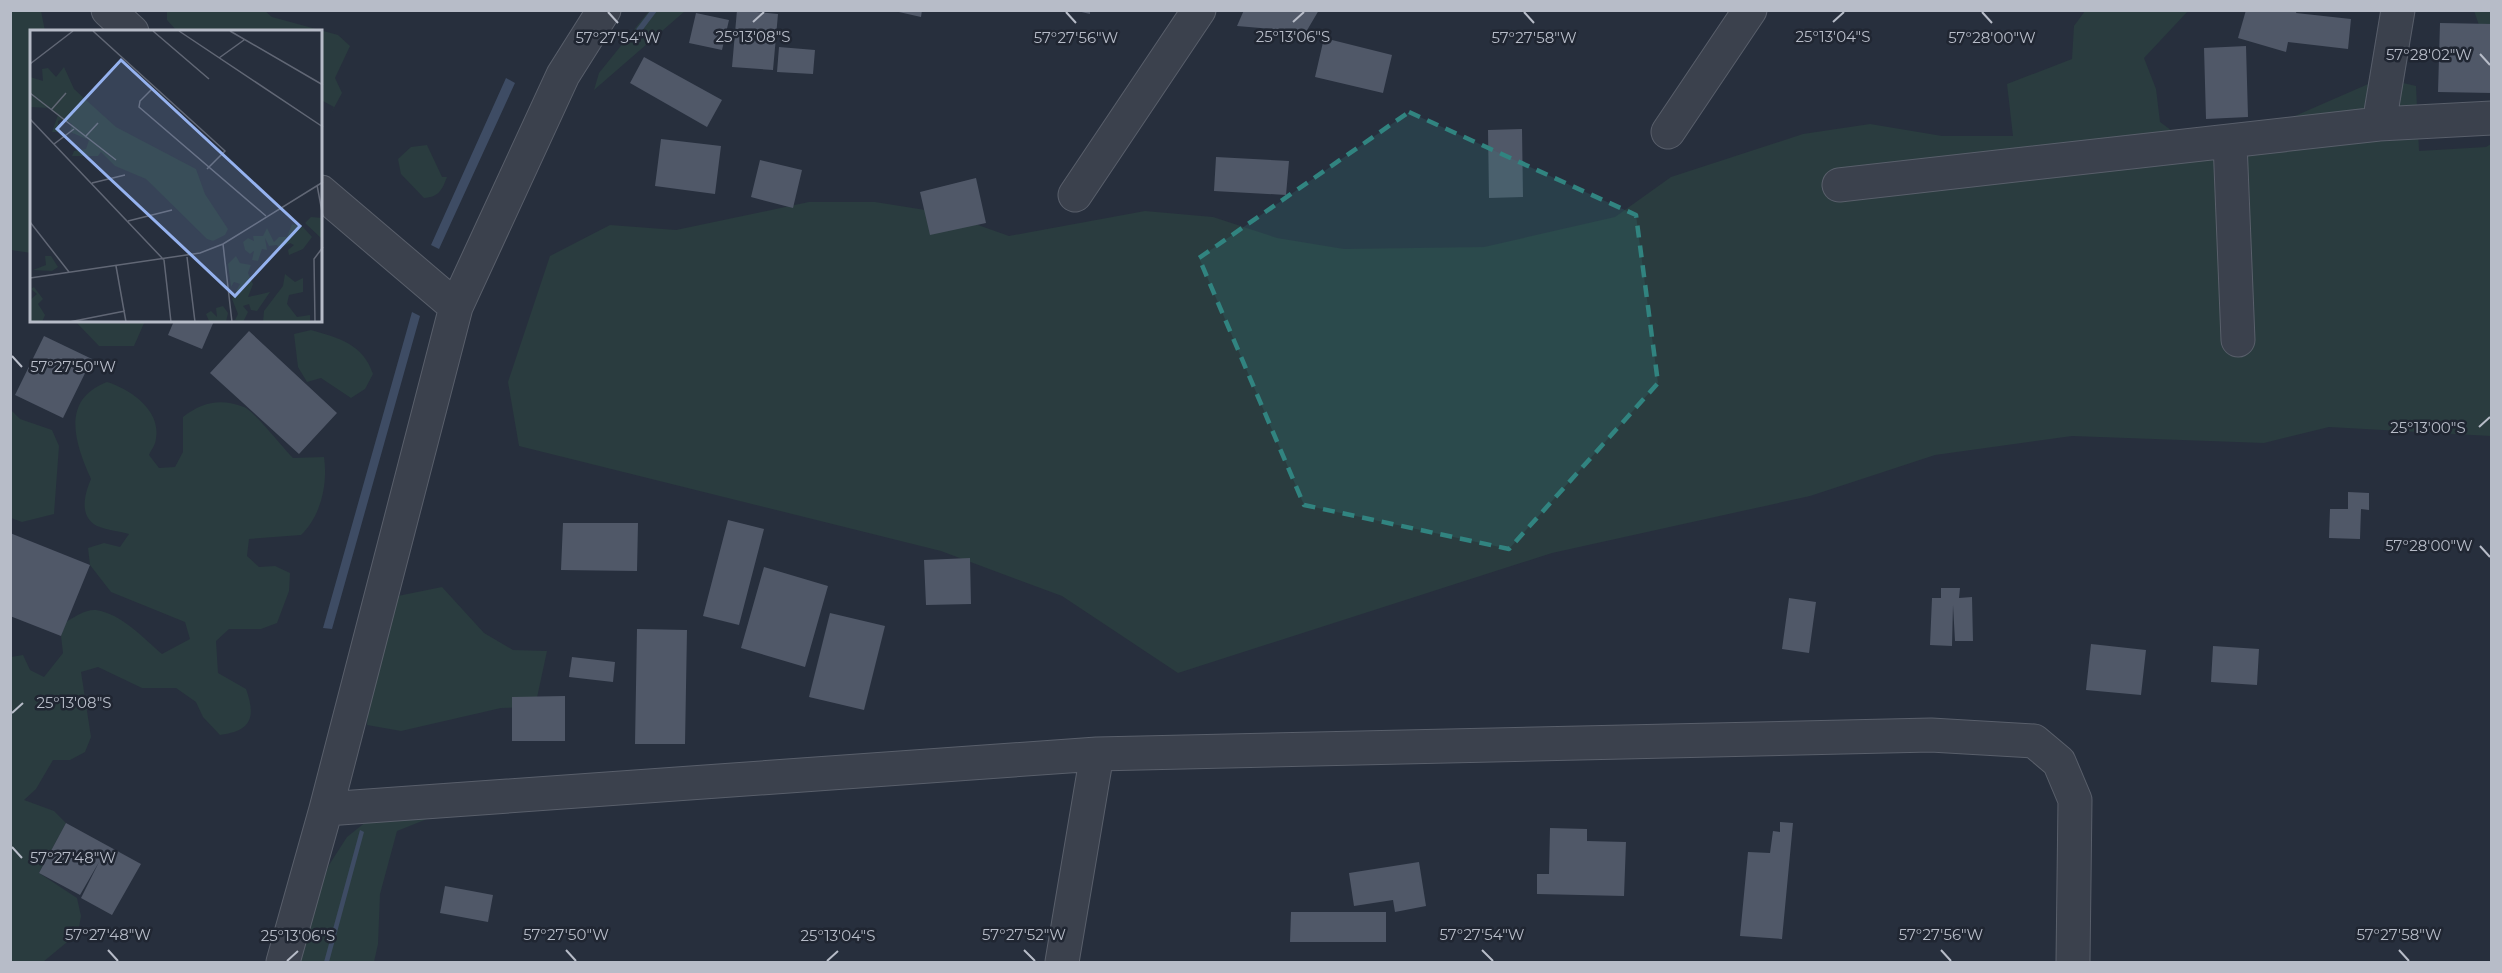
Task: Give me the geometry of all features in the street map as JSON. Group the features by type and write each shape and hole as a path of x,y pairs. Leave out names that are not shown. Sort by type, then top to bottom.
{"street":[{"path":"108,10 130,30"},
{"path":"283,963 326,809 456,307 563,75 604,10"},
{"path":"1075,195 1199,10"},
{"path":"1668,132 1750,10"},
{"path":"2379,124 2398,10"},
{"path":"1839,185 2379,124 2492,118"},
{"path":"2230,141 2238,340"},
{"path":"322,193 456,307"},
{"path":"326,809 1097,754 1931,735 2034,741 2059,762 2075,800 2073,963"},
{"path":"1062,963 1097,754"}],"highlighted area":[{"path":"1409,112 1636,215 1658,383 1509,549 1304,505 1199,258"}],"shaded area":[{"path":"11,10 41,11 45,30 30,30 30,253 11,250"},
{"path":"167,11 265,11 272,17 320,30 176,30 167,20"},
{"path":"649,11 685,11 594,90 599,73"},
{"path":"2085,11 2188,11 2144,58 2156,89 2160,122 2187,142 2288,119 2382,78 2416,86 2419,151 2486,147 2491,144 2491,436 2329,427 2264,443 2072,436 1935,455 1810,496 1552,553 1178,673 1062,596 941,551 519,446 508,382 550,256 610,225 676,230 809,202 875,202 944,213 1009,236 1145,211 1213,217 1277,238 1344,249 1484,247 1615,217 1671,177 1803,134 1870,124 1942,136 2013,136 2007,84 2072,59 2074,26"},
{"path":"2474,11 2491,11 2491,29 2479,25"},
{"path":"322,31 338,35 350,46 335,78 342,93 330,115 334,107 322,101"},
{"path":"427,145 442,177 447,177 439,192 424,198 401,174 398,159 411,147"},
{"path":"76,322 145,322 134,346 99,346"},
{"path":"311,330 349,344 363,356 373,374 365,389 351,398 321,378 307,382 298,367 294,334"},
{"path":"107,382 134,395 154,418 156,438 149,455 159,468 175,467 183,452 183,417 197,408 212,403 236,404 249,410 293,458 324,457 324,489 314,519 301,535 249,539 247,556 259,567 275,566 290,573 289,591 277,623 261,629 229,629 216,641 218,673 246,689 251,715 245,726 231,733 220,735 203,717 196,702 176,688 142,688 98,667 81,672 91,737 85,752 70,760 53,760 36,789 24,800 54,811 66,823 39,873 77,898 81,916 78,933 43,962 11,962 11,657 23,655 30,670 44,677 63,653 61,636 66,622 92,610 106,612 123,621 162,654 190,639 185,622 111,592 90,565 88,548 104,543 120,547 129,534 97,526 91,522 85,510 85,497 91,479 77,437 75,424 77,411 82,400 92,390"},
{"path":"10,409 20,419 52,430 59,446 54,514 22,522 11,518"},
{"path":"442,587 484,633 513,650 547,651 535,707 501,708 401,731 367,725 378,600"},
{"path":"387,805 442,813 397,831 380,894 378,944 374,962 301,962 299,944 329,865 347,837"}],"water":[{"path":"650,11 657,11 635,40 631,36"},
{"path":"506,78 515,83 439,249 431,245"},
{"path":"412,312 420,316 332,629 323,628"},
{"path":"360,830 364,832 329,962 324,962"}],"building":[{"path":"737,10 778,14 773,70 732,67"},
{"path":"890,10 922,10 921,17"},
{"path":"1073,10 1090,10 1090,14"},
{"path":"1244,10 1319,10 1306,32 1237,26"},
{"path":"2246,10 2297,10 2296,13 2351,19 2348,49 2288,42 2286,52 2238,38"},
{"path":"696,13 729,20 722,50 689,43"},
{"path":"2440,23 2492,24 2492,93 2438,92"},
{"path":"1324,38 1392,55 1383,93 1315,77"},
{"path":"2246,46 2248,117 2206,119 2204,48"},
{"path":"779,47 815,50 813,74 777,72"},
{"path":"644,57 722,100 707,127 630,83"},
{"path":"1522,129 1523,197 1489,198 1488,130"},
{"path":"661,139 721,146 715,194 655,186"},
{"path":"1216,157 1289,161 1286,195 1214,191"},
{"path":"760,160 802,170 793,208 751,197"},
{"path":"976,178 986,223 930,235 920,192"},
{"path":"174,322 214,322 202,349 168,335"},
{"path":"249,331 337,413 299,454 210,373"},
{"path":"44,336 92,359 63,418 15,395"},
{"path":"2348,492 2369,493 2369,510 2361,509 2360,539 2329,538 2330,509 2348,509"},
{"path":"728,520 764,529 739,625 703,616"},
{"path":"563,523 638,523 637,571 561,570"},
{"path":"10,533 90,565 61,636 10,616"},
{"path":"970,558 971,604 926,605 924,560"},
{"path":"764,567 828,586 805,667 741,648"},
{"path":"1941,588 1960,588 1959,598 1972,597 1973,641 1955,641 1953,605 1952,646 1930,645 1932,598 1941,598"},
{"path":"1789,598 1816,602 1809,653 1782,649"},
{"path":"830,613 885,626 864,710 809,697"},
{"path":"637,629 687,630 685,744 635,744"},
{"path":"2091,644 2146,650 2141,695 2086,690"},
{"path":"2213,646 2259,649 2257,685 2211,682"},
{"path":"572,657 615,662 613,682 569,677"},
{"path":"565,696 565,741 512,741 512,697"},
{"path":"1780,822 1793,823 1782,939 1740,936 1748,852 1770,853 1773,831 1780,832"},
{"path":"66,823 141,864 112,915 81,898 99,862 80,895 39,873"},
{"path":"1550,828 1587,829 1587,841 1626,842 1624,896 1537,894 1537,874 1549,874"},
{"path":"1419,862 1426,906 1395,912 1393,900 1354,906 1349,873"},
{"path":"445,886 493,895 488,922 440,913"},
{"path":"1291,912 1386,912 1386,942 1290,942"}]}
